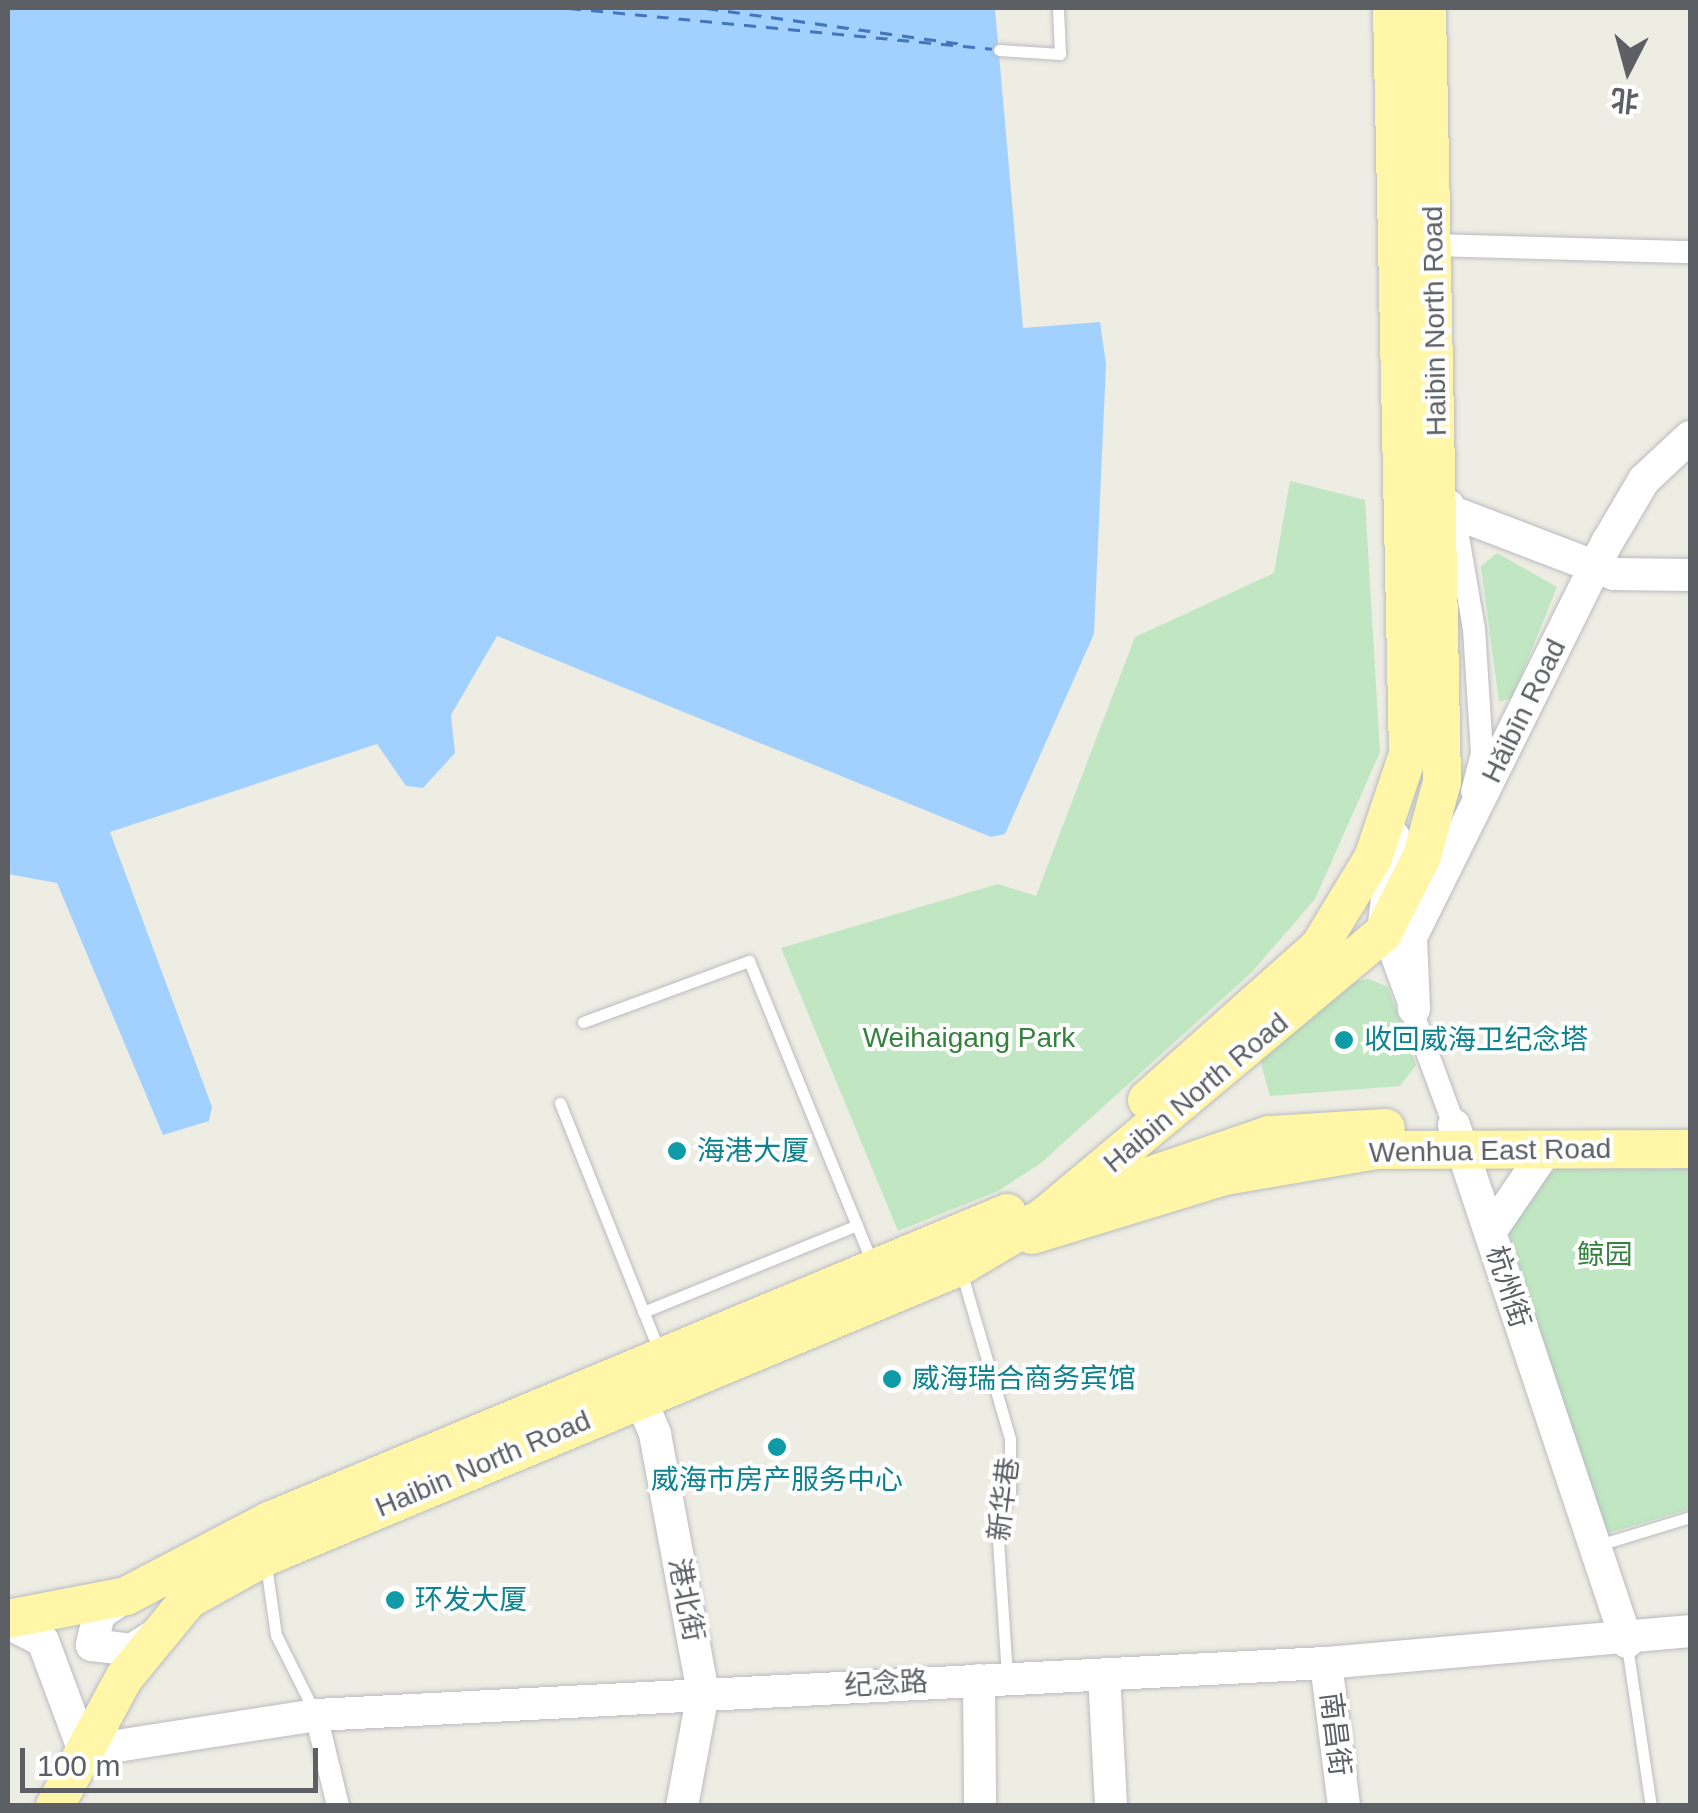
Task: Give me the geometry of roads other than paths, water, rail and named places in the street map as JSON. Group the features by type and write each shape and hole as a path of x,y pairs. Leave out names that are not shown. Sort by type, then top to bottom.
{"main road":[{"name":"Haibin North Road","path":"8,1621 126,1596 269,1522 662,1358 876,1271 974,1243 1319,947 1373,858 1408,754 1392,8"},
{"name":"Haibin North Road","path":"54,1806 154,1635 189,1599 265,1557 640,1398 974,1243 1045,1216 1384,933 1422,856 1442,782 1446,510 1436,372 1428,8"},
{"name":"Wenhua East Road","path":"1045,1216 1270,1135 1457,1136 1690,1128"},
{"name":"Wenhua East Road","path":"974,1243 1225,1176 1457,1136 1548,1147 1690,1148"}],"street":[{"path":"1434,245 1690,252"},
{"name":"Hǎibīn Road","path":"1414,1009 1411,938 1593,568 1644,480 1690,437"},
{"path":"1460,839 1482,753 1446,510 1593,568 1690,576"},
{"path":"1384,933 1384,878 1408,754"},
{"name":"杭州街","path":"1384,933 1414,1009 1627,1642"},
{"path":"1490,1232 1548,1147"},
{"name":"港北街","path":"640,1398 656,1434 702,1693 682,1806"},
{"path":"126,1596 99,1614 92,1645 117,1652 154,1635"},
{"path":"8,1621 43,1641 66,1690 84,1751"},
{"name":"纪念路","path":"84,1751 316,1715 1326,1663 1627,1642 1690,1631"},
{"name":"南昌街","path":"1326,1663 1344,1806"},
{"path":"1104,1675 1111,1806"},
{"path":"980,1806 993,1679"},
{"path":"54,1806 66,1690"},
{"path":"316,1715 338,1806"}],"lane":[{"path":"999,50 1060,54 1058,8"},
{"path":"583,1022 749,961 876,1271"},
{"path":"560,1103 662,1358"},
{"path":"643,1312 857,1225"},
{"name":"新华巷","path":"974,1243 1010,1439 1010,1492 997,1525 993,1679"},
{"path":"1594,1546 1690,1517"},
{"path":"265,1557 276,1635 316,1715"},
{"path":"1627,1642 1651,1806"}],"water":[{"path":"8,8 995,8 1023,328 1100,322 1106,364 1094,634 1005,834 991,837 497,636 451,715 455,753 423,788 406,786 377,744 110,832 212,1107 209,1121 163,1135 57,883 8,874"}],"place":[{"name":"收回威海卫纪念塔","path":"1344,1040"},
{"name":"海港大厦","path":"677,1151"},
{"name":"威海瑞合商务宾馆","path":"892,1379"},
{"name":"威海市房产服务中心","path":"777,1447"},
{"name":"环发大厦","path":"395,1600"}],"park label":[{"name":"Weihaigang Park","path":"969,1038"},
{"name":"鲸园","path":"1605,1255"}]}
